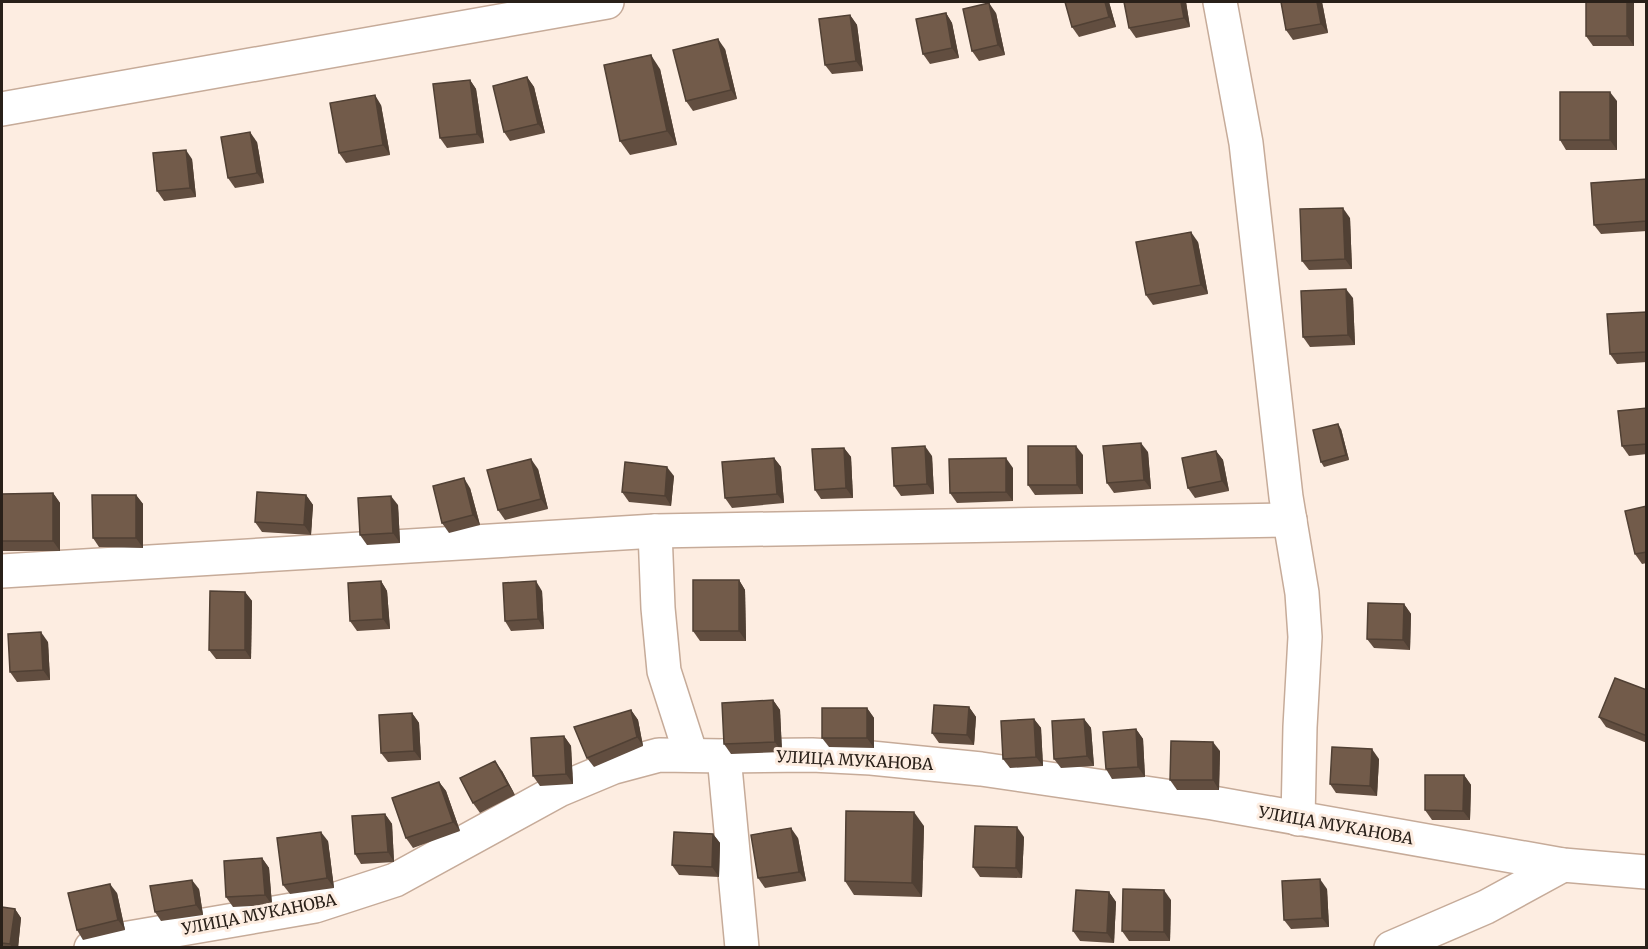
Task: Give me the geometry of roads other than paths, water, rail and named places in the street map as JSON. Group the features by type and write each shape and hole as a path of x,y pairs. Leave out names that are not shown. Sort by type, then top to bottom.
{"street":[{"path":"2,109 607,2"},
{"path":"1220,2 1246,143 1290,520 1302,593 1305,637 1298,819"},
{"path":"2,571 655,531 1290,520"},
{"path":"655,531 663,671 691,755"},
{"name":"УЛИЦА МУКАНОВА","path":"92,948 123,939 315,906 385,884 468,842 560,790 614,767 659,755 812,755 871,758 981,769 1213,803 1563,865 1647,872"},
{"path":"724,756 742,948"},
{"path":"1391,948 1486,907 1563,865"}]}
